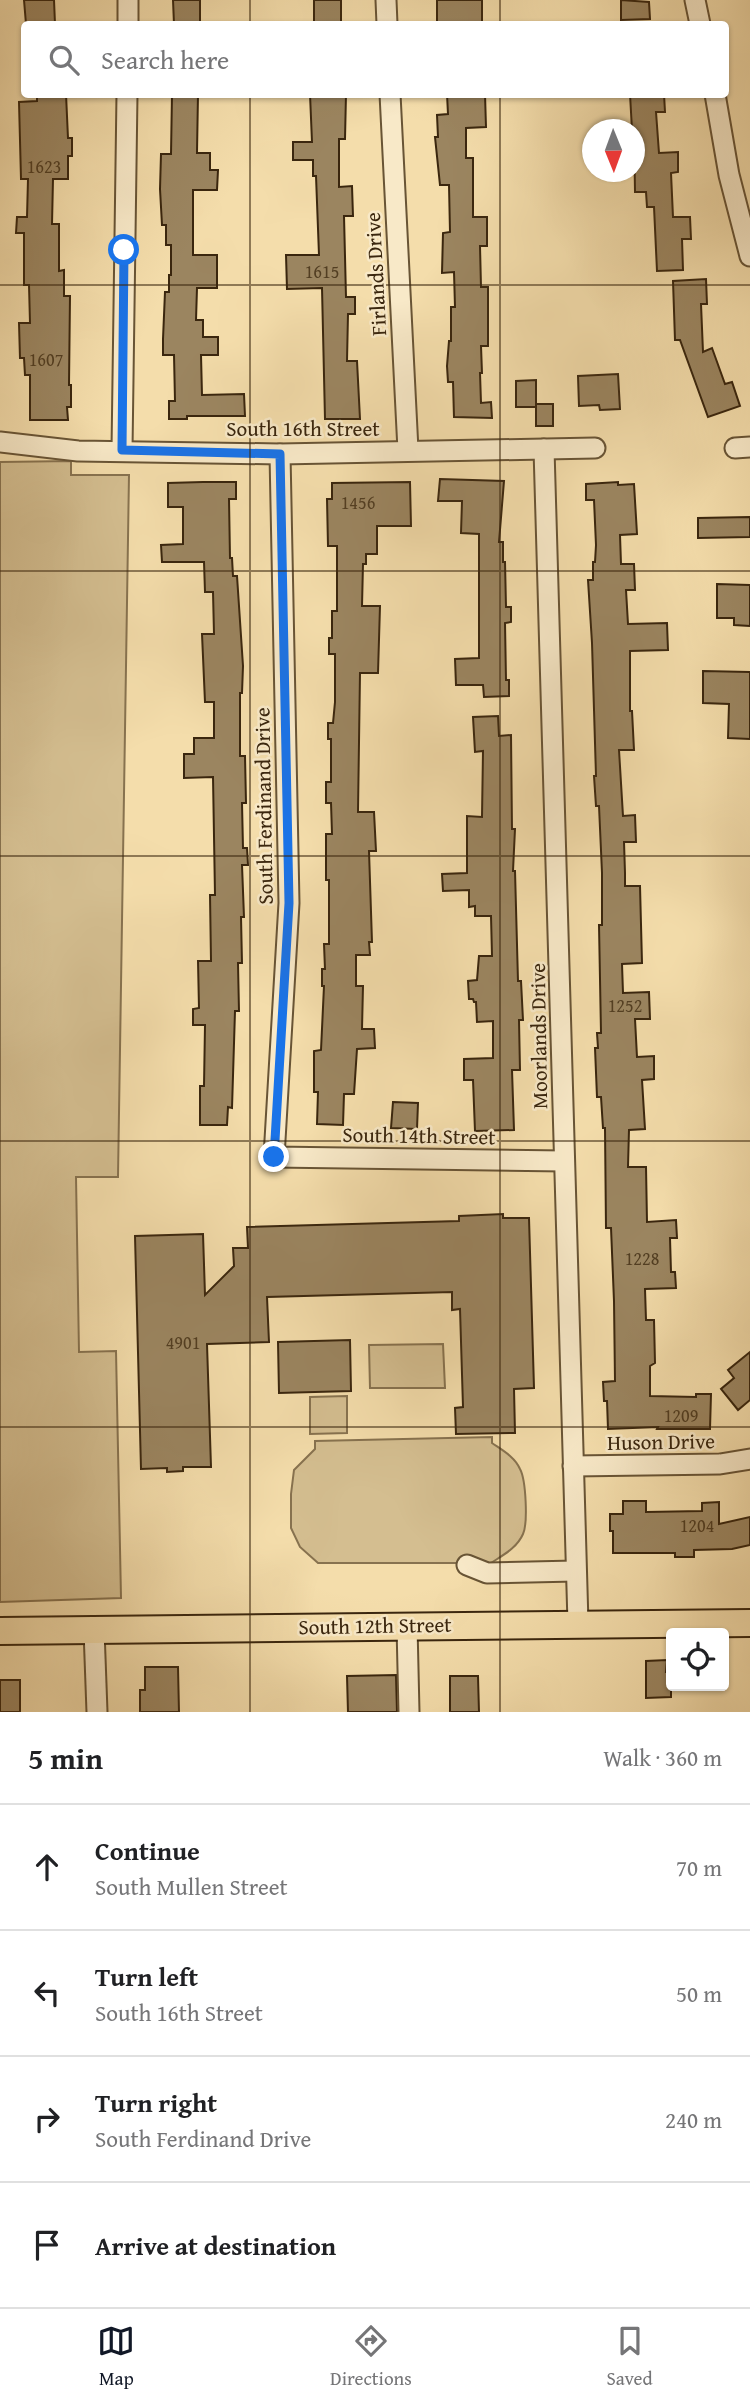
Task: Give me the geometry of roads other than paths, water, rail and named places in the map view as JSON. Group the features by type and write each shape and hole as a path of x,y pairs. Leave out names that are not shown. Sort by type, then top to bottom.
{"main road":[{"name":"South 12th Street","path":"0,1631 750,1623"}],"street":[{"path":"128,0 128,21"},
{"path":"386,0 387,21"},
{"path":"695,0 699,21"},
{"path":"122,450 127,98"},
{"name":"Firlands Drive","path":"390,98 408,450"},
{"path":"716,98 729,175 750,256"},
{"name":"South 16th Street","path":"6,443 78,451 280,454 595,448"},
{"name":"Moorlands Drive","path":"544,449 578,1623"},
{"name":"South Ferdinand Drive","path":"274,1157 289,903 280,454"},
{"name":"South 14th Street","path":"274,1157 564,1161"},
{"name":"Huson Drive","path":"573,1466 720,1464 750,1459"},
{"path":"467,1565 487,1573 575,1571"},
{"path":"408,1626 409,1712"},
{"path":"94,1630 97,1712"}]}
